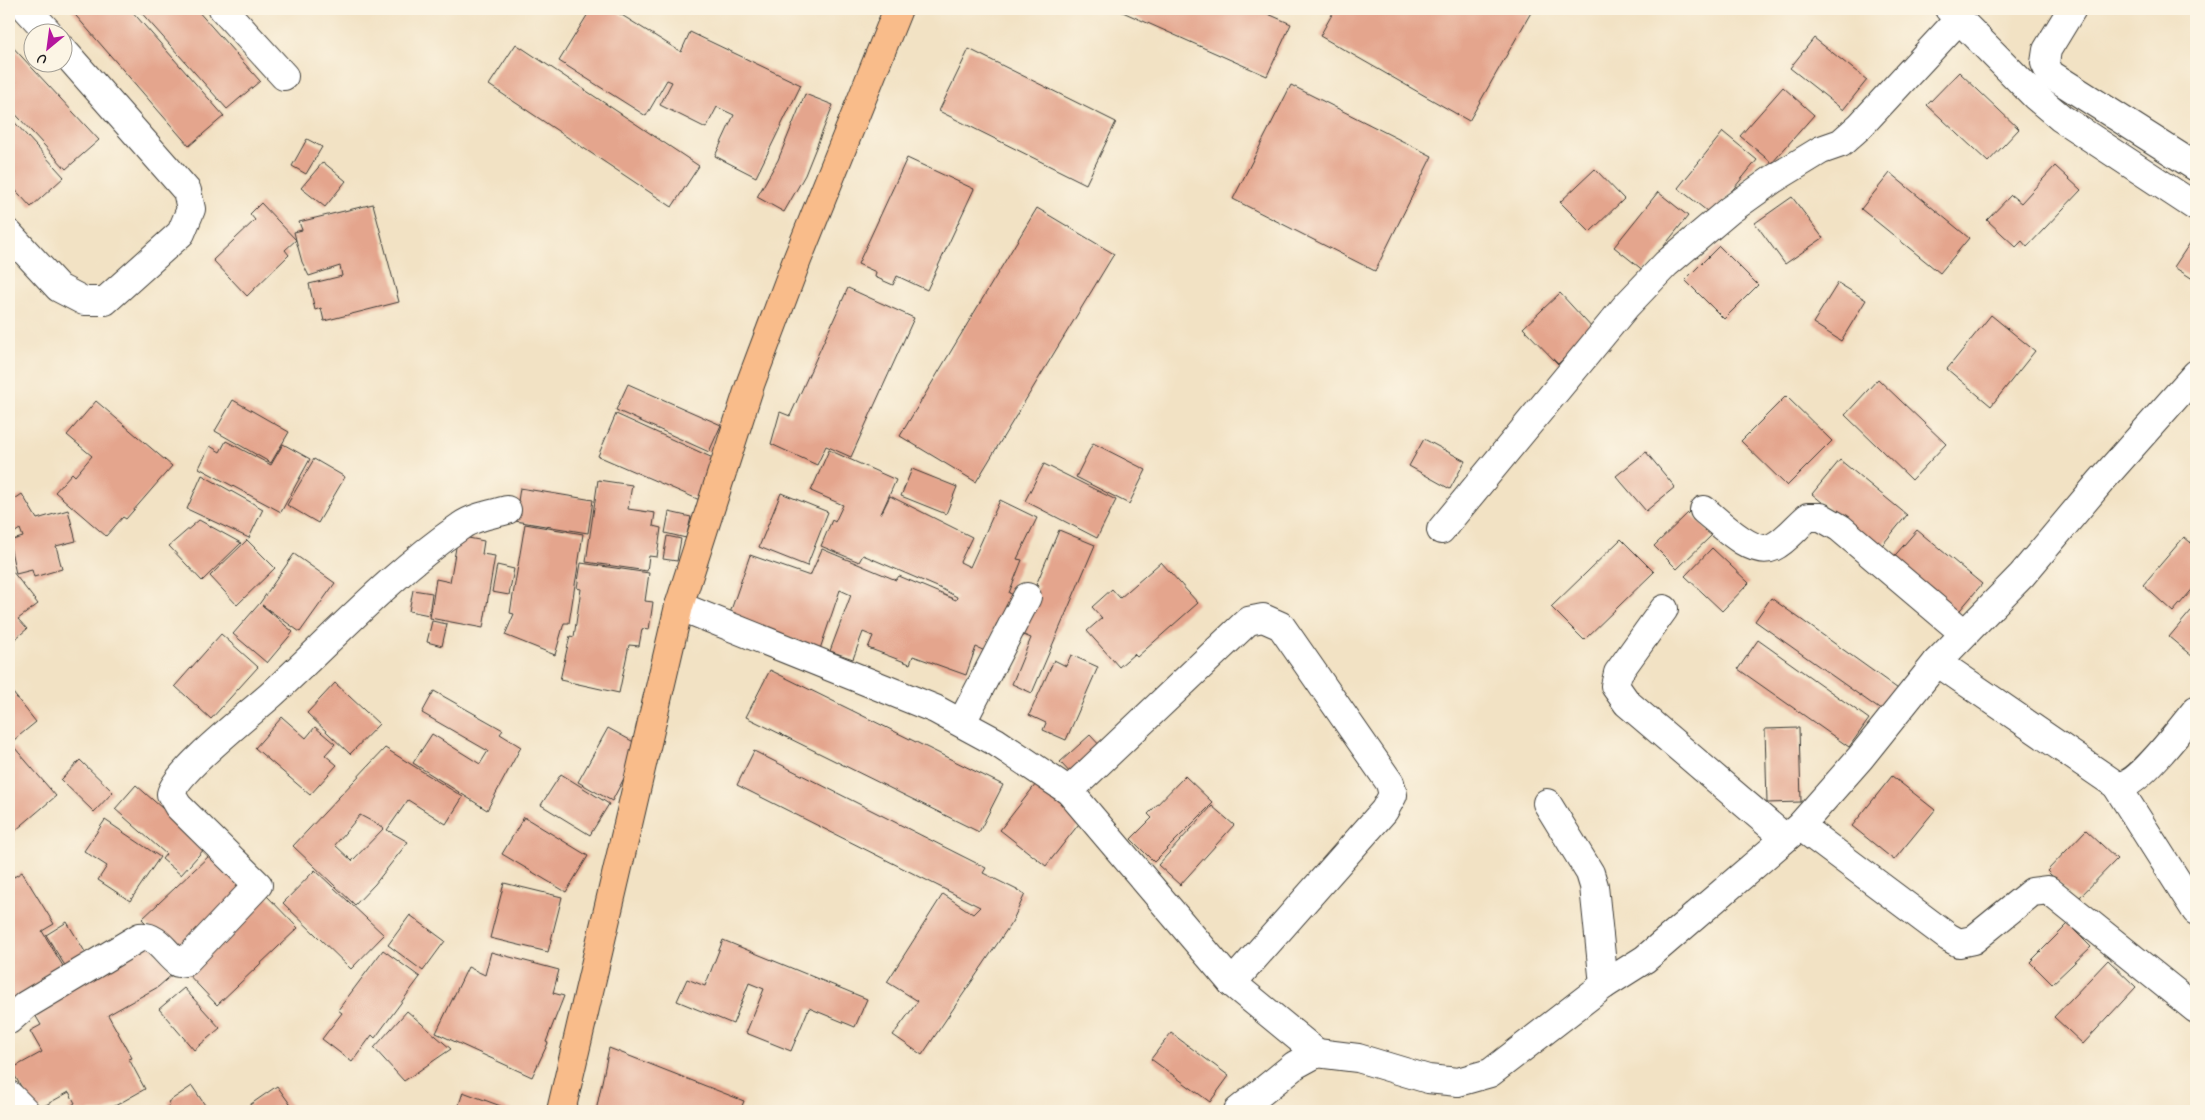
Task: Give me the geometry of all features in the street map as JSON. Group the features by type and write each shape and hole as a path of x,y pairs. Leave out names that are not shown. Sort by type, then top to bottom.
{"main road":[{"path":"561,1111 679,606 752,382 797,260 898,9"}],"street":[{"path":"27,9 39,22"},
{"path":"223,9 284,76"},
{"path":"2072,9 2047,50 2046,63 2050,74 2196,167"},
{"path":"1441,530 1626,306 1666,264 1730,210 1772,180 1821,150 1841,143 1860,126 1954,14 2035,96 2061,118 2196,207"},
{"path":"9,234 59,288 84,302 105,301 181,233 191,209 187,191 72,60"},
{"path":"679,606 935,709 962,722 1050,777 1069,791 1232,983 1317,1053 1358,1058 1428,1080 1458,1082 1490,1073 1604,985 1645,959 1793,832 1860,758 1937,662 2022,575 2101,481 2196,374"},
{"path":"9,1020 26,1005 140,937 146,936 153,939 178,963 185,962 258,885 178,806 171,794 172,786 408,564 463,524 507,510"},
{"path":"1704,510 1749,545 1762,550 1772,548 1808,517 1821,517 1857,541 1964,633"},
{"path":"962,722 1027,597"},
{"path":"1664,609 1618,673 1615,686 1627,703 1793,832 1959,943 1973,940 2032,892 2048,890 2196,1009"},
{"path":"1069,791 1248,621 1263,618 1280,626 1390,783 1393,795 1384,810 1232,983"},
{"path":"1937,662 2116,785 2196,911"},
{"path":"2116,785 2124,785 2133,780 2166,746 2196,710"},
{"path":"1547,804 1590,872 1594,886 1604,985"},
{"path":"1238,1111 1295,1065 1317,1053"},
{"path":"9,1096 25,1111"}],"building":[{"path":"70,9 130,9 224,116 189,146"},
{"path":"138,9 196,9 260,81 227,109"},
{"path":"591,9 612,9 681,52 690,32 801,85 756,177 715,156 734,115 717,107 706,128 660,105 672,82 667,80 646,116 559,61"},
{"path":"1116,9 1257,9 1291,24 1267,76"},
{"path":"1335,9 1533,9 1469,121 1320,36"},
{"path":"1814,38 1867,80 1843,110 1790,68"},
{"path":"9,43 22,57 22,72 36,72 99,140 66,169 9,107"},
{"path":"516,44 699,166 672,207 489,85"},
{"path":"969,49 1116,122 1086,184 939,111"},
{"path":"1959,72 2019,129 1988,162 1927,105"},
{"path":"1291,85 1432,156 1375,271 1233,199"},
{"path":"1783,87 1814,115 1772,163 1740,136"},
{"path":"805,94 833,105 805,175 784,212 757,197 778,160"},
{"path":"9,116 64,177 31,207 9,183"},
{"path":"1723,132 1757,160 1712,215 1678,188"},
{"path":"307,139 322,147 306,174 292,166"},
{"path":"907,158 974,189 927,290 897,276 893,285 875,277 876,272 858,264"},
{"path":"323,162 346,181 325,207 301,188"},
{"path":"2055,166 2081,190 2027,247 2022,241 2016,247 1987,220 2011,195 2021,203"},
{"path":"1595,169 1624,199 1590,232 1560,202"},
{"path":"1890,173 1969,238 1940,273 1861,209"},
{"path":"1658,192 1688,216 1644,271 1614,247"},
{"path":"1792,197 1823,238 1785,264 1755,223"},
{"path":"261,203 296,240 285,250 289,255 247,296 213,260 255,220 250,214"},
{"path":"373,204 399,302 324,321 321,308 315,310 309,284 342,276 340,266 309,276 302,262 294,232 302,230 299,222"},
{"path":"1037,208 1114,254 976,482 900,436"},
{"path":"2192,240 2196,243 2196,281 2174,267"},
{"path":"1719,246 1758,285 1724,319 1685,280"},
{"path":"1838,283 1866,300 1841,341 1813,323"},
{"path":"848,288 914,318 851,457 826,446 817,465 771,444 780,412 790,416"},
{"path":"1560,293 1594,330 1558,364 1523,328"},
{"path":"1991,315 2035,351 1991,406 1947,369"},
{"path":"1878,379 1946,444 1912,480 1845,415"},
{"path":"628,384 721,425 709,452 616,410"},
{"path":"1786,396 1832,441 1787,486 1741,441"},
{"path":"233,400 289,432 271,463 215,431"},
{"path":"96,401 172,466 126,519 123,517 106,536 55,492 72,473 75,476 92,456 67,435"},
{"path":"616,414 715,459 702,501 598,456"},
{"path":"1424,439 1465,461 1450,489 1409,466"},
{"path":"226,441 271,465 283,444 310,459 281,512 199,468 210,446 220,452"},
{"path":"1093,443 1146,470 1129,504 1076,477"},
{"path":"829,450 896,480 881,514 890,496 972,537 960,562 970,567 1000,500 1037,518 1017,559 1022,560 1009,593 1019,597 1007,627 997,623 985,651 976,647 966,675 913,656 910,664 868,648 873,636 863,632 853,659 830,651 851,595 840,590 820,649 729,616 750,555 810,576 822,549 896,580 899,576 956,600 957,597 942,589 863,555 859,562 821,546 832,520 835,522 843,505 811,491"},
{"path":"1646,452 1675,487 1646,511 1616,476"},
{"path":"314,459 345,477 318,523 287,505"},
{"path":"1840,460 1907,515 1879,549 1812,494"},
{"path":"1044,464 1116,500 1097,538 1025,501"},
{"path":"912,469 957,487 946,514 901,496"},
{"path":"202,475 263,509 249,538 187,509"},
{"path":"598,480 632,485 628,509 655,513 653,526 661,528 657,557 649,556 647,571 586,562"},
{"path":"520,488 593,500 588,533 515,521"},
{"path":"781,493 828,512 807,566 759,547"},
{"path":"22,494 37,519 68,510 76,541 56,546 62,569 34,577 32,570 16,574 9,541 23,537 20,529 9,536 9,503"},
{"path":"669,512 691,517 686,538 665,533"},
{"path":"1689,512 1712,535 1677,569 1654,546"},
{"path":"199,520 241,543 202,581 169,546"},
{"path":"525,524 583,534 569,623 564,623 555,655 505,635 514,614 510,613"},
{"path":"1059,530 1095,545 1032,693 1012,684 1031,638 1019,633 1039,586 1036,585"},
{"path":"1917,530 1982,584 1955,616 1890,561"},
{"path":"458,536 484,541 482,554 495,556 483,628 430,618 436,579 450,582"},
{"path":"667,536 681,539 677,561 663,559"},
{"path":"2184,537 2196,547 2196,585 2173,612 2143,585"},
{"path":"1621,539 1654,572 1584,640 1551,607"},
{"path":"247,540 275,568 237,605 210,576"},
{"path":"1712,548 1749,583 1722,611 1685,576"},
{"path":"294,554 335,583 300,632 262,605 293,632 267,663 233,634 260,603"},
{"path":"1161,562 1198,603 1137,657 1134,654 1119,667 1087,631 1102,618 1092,607 1112,589 1120,598"},
{"path":"581,563 649,573 645,601 653,602 649,630 642,629 639,646 629,645 619,693 560,680 570,636 574,637 581,589 577,588"},
{"path":"497,565 514,569 509,595 492,592"},
{"path":"9,567 38,604 18,619 27,629 9,644"},
{"path":"413,590 432,593 429,615 409,611"},
{"path":"1771,598 1901,691 1885,713 1755,621"},
{"path":"2196,605 2196,653 2193,657 2169,637"},
{"path":"432,621 447,624 442,646 427,642"},
{"path":"221,634 258,667 211,719 175,686"},
{"path":"1758,640 1869,719 1849,747 1738,669"},
{"path":"1071,655 1098,667 1066,740 1043,730 1046,723 1029,715 1054,660 1066,666"},
{"path":"770,670 1003,785 979,832 746,717"},
{"path":"335,683 379,724 350,754 307,713"},
{"path":"9,688 36,722 9,744"},
{"path":"434,691 503,730 500,734 521,747 487,810 413,763 432,734 480,764 488,751 422,713"},
{"path":"282,717 306,738 315,727 335,744 325,755 337,765 310,795 255,748"},
{"path":"608,728 641,746 612,801 578,782"},
{"path":"1799,728 1801,802 1767,803 1765,729"},
{"path":"1090,735 1104,750 1074,777 1060,762"},
{"path":"14,747 56,796 9,836 9,751"},
{"path":"385,748 463,797 446,824 408,800 387,830 408,842 375,884 355,905 293,846","holes":["360,815 384,828 352,861 335,845"]},
{"path":"754,751 986,868 983,873 1025,894 1012,922 922,1055 893,1035 918,1001 887,982 943,894 973,914 980,907 737,785"},
{"path":"80,760 113,792 94,812 61,780"},
{"path":"561,774 609,804 590,835 541,805"},
{"path":"1185,776 1213,803 1154,862 1131,839 1152,818 1148,814"},
{"path":"1892,776 1935,810 1894,860 1852,826"},
{"path":"1036,784 1082,820 1046,866 1000,830"},
{"path":"136,785 206,847 181,875 162,859 166,854 115,809"},
{"path":"1212,806 1234,825 1180,885 1158,865"},
{"path":"524,817 588,856 566,892 502,854"},
{"path":"105,820 160,857 130,901 98,880 107,866 84,851"},
{"path":"2086,830 2117,859 2077,900 2047,871"},
{"path":"210,855 244,890 176,955 142,919"},
{"path":"9,868 14,877 22,872 54,924 42,931 69,976 9,1007"},
{"path":"315,870 384,935 351,969 283,903"},
{"path":"504,883 562,897 548,952 490,938"},
{"path":"266,895 298,928 217,1005 185,971"},
{"path":"410,915 445,941 423,971 388,945"},
{"path":"67,922 90,960 69,972 46,935"},
{"path":"2068,924 2091,947 2052,984 2030,962"},
{"path":"723,940 867,999 855,1027 809,1008 791,1051 746,1033 764,989 749,983 733,1024 677,1001 687,979 705,986"},
{"path":"148,942 174,973 158,987 108,1015 132,1058 129,1059 145,1089 106,1111 70,1111 68,1108 75,1103 69,1092 35,1111 11,1069 42,1052 30,1031 41,1025 31,1008"},
{"path":"383,950 420,977 375,1038 372,1035 352,1062 322,1039 342,1013 338,1010"},
{"path":"491,952 559,970 553,993 564,996 546,1042 548,1043 532,1077 436,1033 468,967 485,975"},
{"path":"2108,960 2136,987 2083,1044 2054,1017"},
{"path":"184,988 220,1028 194,1050 159,1009"},
{"path":"407,1011 451,1049 404,1081 374,1048"},
{"path":"1171,1033 1229,1076 1210,1102 1151,1059"},
{"path":"609,1048 744,1101 740,1111 596,1111"},
{"path":"192,1086 209,1111 161,1111 170,1105 168,1102"},
{"path":"277,1086 295,1111 241,1111"},
{"path":"463,1092 514,1111 457,1111"}]}
